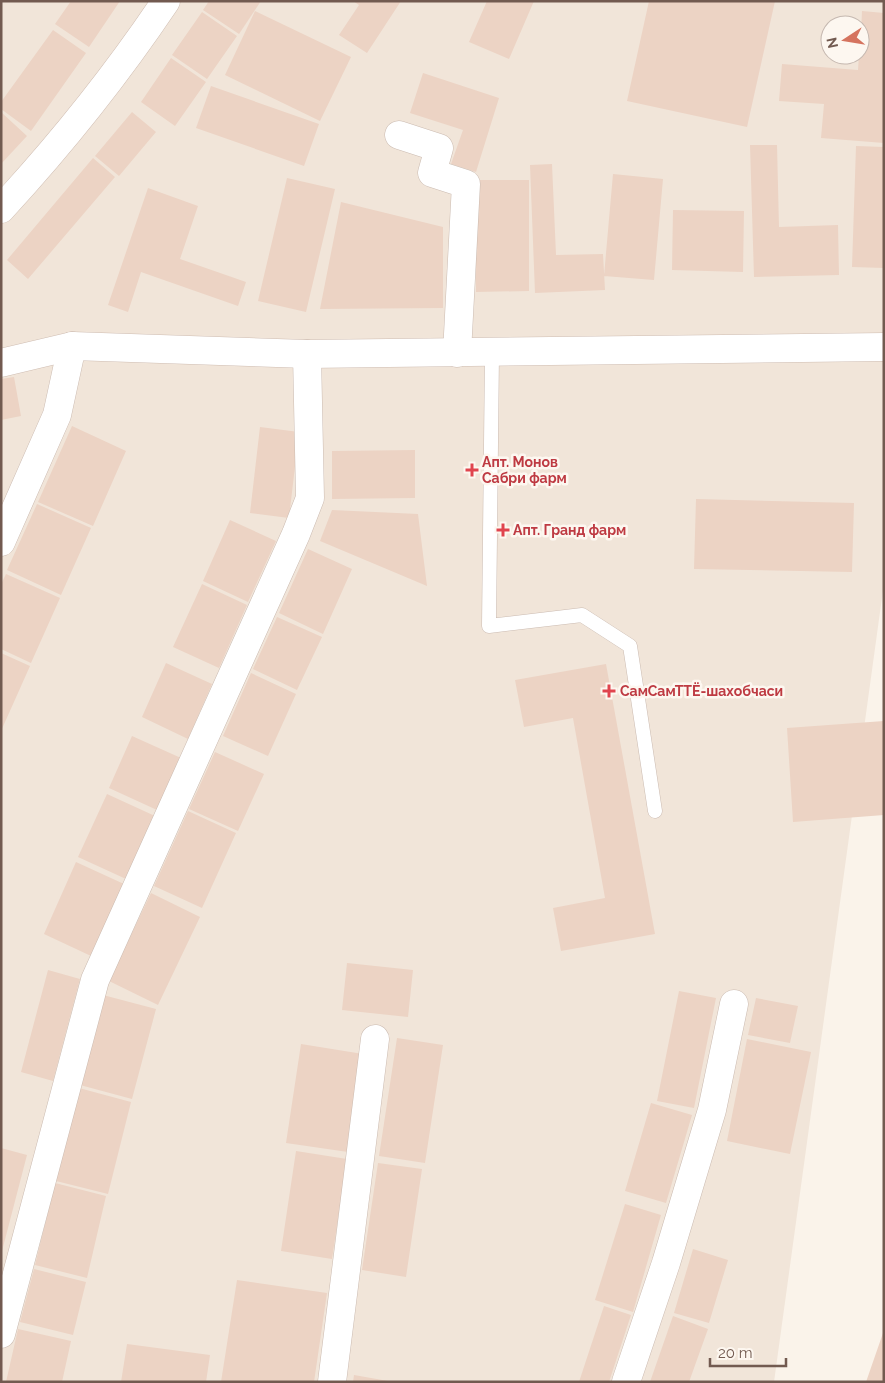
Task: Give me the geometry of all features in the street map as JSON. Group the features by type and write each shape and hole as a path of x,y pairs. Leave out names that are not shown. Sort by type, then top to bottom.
{"street":[{"path":"1,209 43,163 141,38 166,1"},
{"path":"399,135 439,148 432,173 466,184 457,354"},
{"path":"1,542 57,415 72,346"},
{"path":"1,363 72,346 307,354 457,354 884,348"},
{"path":"1,1334 94,980 288,552 310,498 307,354"},
{"path":"626,1382 666,1263 712,1110 734,1004"},
{"path":"332,1382 375,1038"}],"lane":[{"path":"492,353 489,626 582,615 630,646 655,811"}],"shaded area":[{"path":"1,1 884,1 884,583 774,1382 1,1382"}],"building":[{"path":"71,1 120,1 89,47 55,24"},
{"path":"209,1 261,1 239,34 203,10"},
{"path":"353,1 401,1 367,53 339,35 359,5"},
{"path":"487,1 534,1 509,59 469,42"},
{"path":"649,1 775,1 747,127 627,101"},
{"path":"255,11 351,57 320,121 225,75"},
{"path":"862,11 884,13 884,143 821,138 824,104 779,101 782,64 858,70 858,65 870,65 870,15 862,15"},
{"path":"202,12 237,36 207,79 172,55"},
{"path":"53,30 86,53 31,131 1,109 1,102"},
{"path":"171,58 206,82 175,126 141,102"},
{"path":"423,73 499,98 476,172 451,164 463,130 410,113"},
{"path":"211,86 319,124 304,166 196,128"},
{"path":"1,112 27,136 1,164"},
{"path":"132,112 156,132 119,176 95,156"},
{"path":"750,145 777,145 779,227 838,225 839,275 754,277"},
{"path":"856,146 884,147 884,268 852,267"},
{"path":"93,158 115,177 28,279 7,260"},
{"path":"552,164 556,255 603,254 605,290 535,293 530,165"},
{"path":"613,174 663,179 654,280 604,276"},
{"path":"287,178 335,189 306,312 258,301"},
{"path":"476,180 529,180 529,291 476,292"},
{"path":"148,188 198,206 180,259 246,282 238,306 141,272 128,312 108,305"},
{"path":"341,202 443,227 443,308 320,309"},
{"path":"673,210 744,211 743,272 672,270"},
{"path":"14,377 21,416 1,420 1,379"},
{"path":"72,426 126,451 93,526 38,502"},
{"path":"260,427 299,432 289,518 250,513"},
{"path":"415,450 415,498 332,499 332,451"},
{"path":"696,499 854,503 852,572 694,569"},
{"path":"37,504 91,528 61,595 7,570"},
{"path":"332,510 418,514 427,586 320,541"},
{"path":"230,520 276,541 248,602 203,581"},
{"path":"308,549 352,569 323,634 279,613"},
{"path":"6,574 60,598 31,663 1,649 1,584"},
{"path":"202,584 247,605 219,668 173,647"},
{"path":"277,617 322,637 297,690 253,669"},
{"path":"1,653 30,666 1,731"},
{"path":"166,663 212,684 188,739 142,717"},
{"path":"606,664 655,934 561,951 553,908 605,898 573,718 524,727 515,680"},
{"path":"251,673 296,694 268,756 223,736"},
{"path":"884,721 884,815 793,822 787,728"},
{"path":"132,736 181,758 157,810 109,788"},
{"path":"215,752 264,774 238,831 189,809"},
{"path":"107,794 155,816 126,879 78,857"},
{"path":"188,811 236,833 202,908 154,886"},
{"path":"76,862 124,884 91,956 44,934"},
{"path":"151,893 200,917 158,1005 109,981"},
{"path":"347,963 413,970 408,1017 342,1010"},
{"path":"48,970 80,979 53,1081 21,1072"},
{"path":"679,991 716,998 694,1108 657,1101"},
{"path":"103,995 156,1009 132,1099 80,1085"},
{"path":"756,998 798,1006 790,1043 748,1035"},
{"path":"397,1038 443,1045 425,1163 379,1156"},
{"path":"747,1039 811,1052 790,1154 727,1141"},
{"path":"301,1044 363,1054 348,1152 286,1143"},
{"path":"79,1088 131,1102 108,1194 56,1181"},
{"path":"651,1103 692,1115 666,1203 625,1191"},
{"path":"1,1148 27,1155 2,1251 1,1251"},
{"path":"296,1151 347,1159 332,1259 281,1251"},
{"path":"378,1163 422,1169 406,1277 362,1270"},
{"path":"55,1183 106,1196 87,1278 35,1265"},
{"path":"625,1204 661,1215 633,1312 595,1300"},
{"path":"693,1249 728,1260 709,1323 674,1313"},
{"path":"34,1269 86,1282 73,1335 20,1322"},
{"path":"237,1280 327,1293 314,1382 221,1382"},
{"path":"604,1306 631,1315 609,1382 579,1382"},
{"path":"673,1316 708,1329 689,1382 650,1382"},
{"path":"18,1329 71,1341 62,1382 6,1382"},
{"path":"883,1333 884,1382 866,1382"},
{"path":"127,1344 210,1355 206,1382 121,1382"},
{"path":"354,1375 388,1381 388,1382 353,1382"}],"place":[{"name":"Апт. Монов Сабри фарм","path":"472,470"},
{"name":"Апт. Гранд фарм","path":"503,530"},
{"name":"СамСамТТЁ-шахобчаси","path":"609,691"}]}
